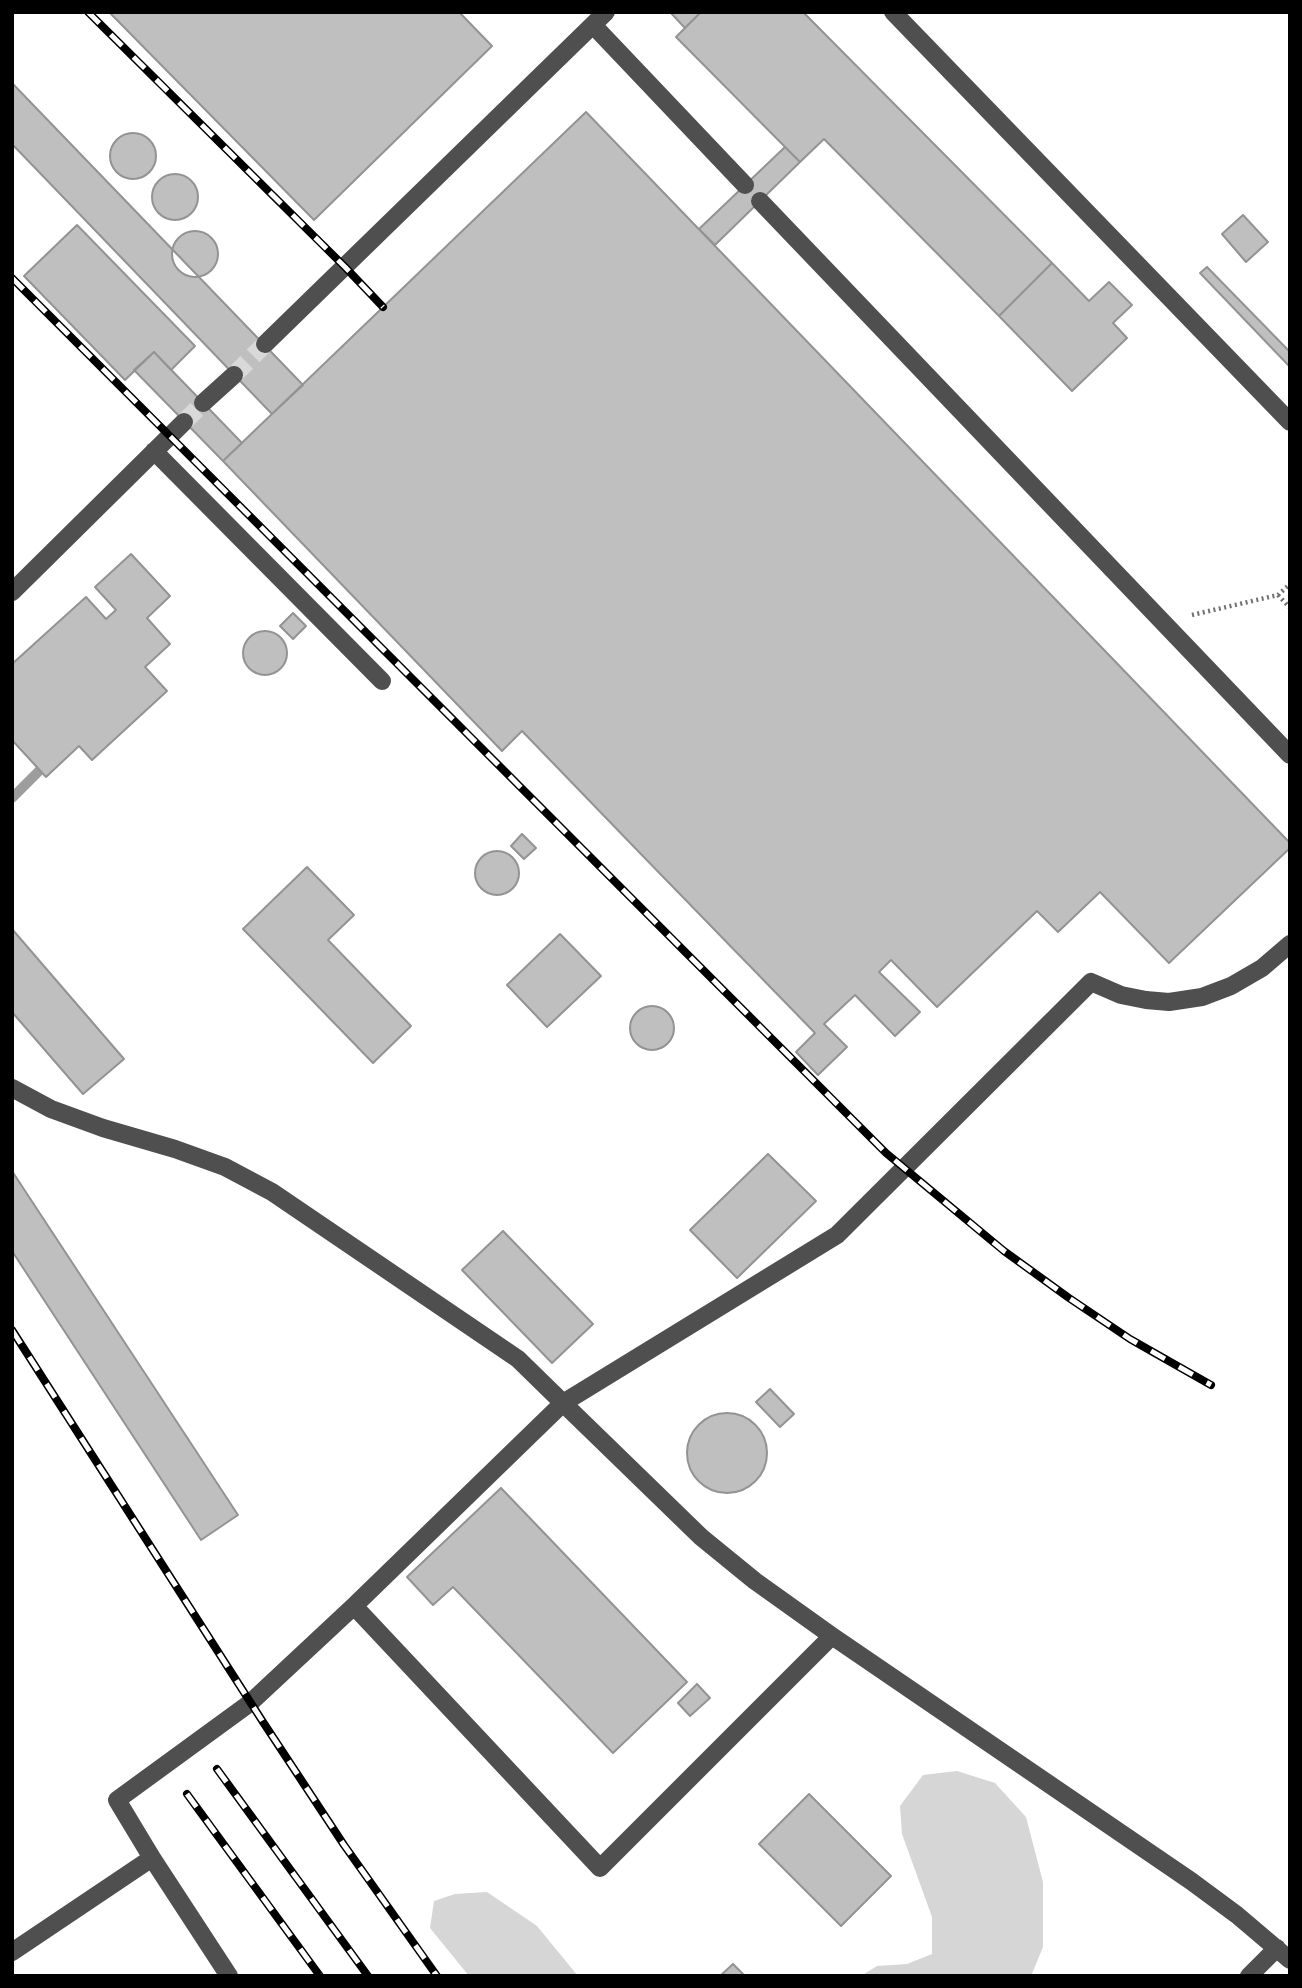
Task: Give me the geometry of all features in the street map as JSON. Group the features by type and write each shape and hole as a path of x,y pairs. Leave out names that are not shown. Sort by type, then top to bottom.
{"lane":[{"path":"265,344 606,12"},
{"path":"893,12 1290,422"},
{"path":"593,25 745,185"},
{"path":"760,201 1290,755"},
{"path":"203,403 234,375"},
{"path":"12,592 184,422"},
{"path":"154,451 382,681"},
{"path":"229,1976 117,1800 250,1703 563,1403 837,1235 1091,982 1121,995 1146,1000 1169,1002 1202,997 1231,986 1262,968 1290,944"},
{"path":"12,1088 51,1109 225,1167 272,1192 518,1359 701,1537 755,1581 1191,1881 1284,1954 1249,1976"},
{"path":"354,1606 600,1868 832,1636"},
{"path":"12,1952 152,1858"}],"path":[{"path":"1163,621 1278,596 1290,584"},
{"path":"1278,596 1290,608"}],"shaded area":[{"path":"957,1771 995,1783 1026,1817 1043,1882 1043,1947 1031,1976 861,1976 877,1966 907,1964 932,1954 932,1917 902,1834 900,1806 923,1775"},
{"path":"487,1892 537,1926 578,1976 469,1976 430,1928 434,1901 455,1894"}],"building":[{"path":"109,12 459,12 492,46 314,220"},
{"path":"670,12 701,12 685,28"},
{"path":"701,12 803,12 1052,263 999,316 824,139 800,162 676,37"},
{"path":"12,83 303,385 272,414 12,144"},
{"path":"586,112 1290,843 1290,848 1169,963 1100,892 1058,932 1037,911 937,1007 891,960 879,972 920,1012 895,1036 855,995 824,1024 847,1047 818,1075 796,1052 815,1033 522,731 502,751 223,461"},
{"path":"133,133 150,139 156,156 150,173 133,179 116,173 110,156 116,139"},
{"path":"785,147 800,162 715,245 699,229"},
{"path":"175,174 184,175 191,181 197,188 197,206 191,213 184,219 175,220 166,219 159,213 153,206 152,197 153,188 159,181 166,175"},
{"path":"1243,215 1268,242 1246,262 1222,234"},
{"path":"77,225 195,346 171,370 154,352 125,380 24,276"},
{"path":"195,231 212,237 218,254 212,271 195,277 178,271 172,254 178,237"},
{"path":"1052,263 1089,301 1109,282 1132,305 1113,323 1127,338 1072,391 999,316"},
{"path":"1207,267 1290,352 1290,367 1200,273"},
{"path":"154,352 242,443 223,461 134,370"},
{"path":"131,554 170,596 147,618 170,644 145,667 167,691 92,760 79,746 46,777 12,740 12,664 86,597 106,619 116,610 95,587"},
{"path":"293,613 306,626 293,639 280,626"},
{"path":"265,631 280,638 287,653 280,668 265,675 250,668 243,653 250,638"},
{"path":"522,834 536,848 524,859 511,846"},
{"path":"497,851 512,858 519,873 512,888 497,895 482,888 475,873 482,858"},
{"path":"307,867 354,915 328,940 411,1026 373,1063 243,929"},
{"path":"12,929 124,1059 83,1094 12,1012"},
{"path":"560,934 601,976 547,1027 507,985"},
{"path":"652,1006 667,1013 674,1028 667,1043 652,1050 637,1043 630,1028 637,1013"},
{"path":"768,1154 816,1201 737,1278 690,1230"},
{"path":"12,1171 238,1515 201,1540 12,1251"},
{"path":"503,1231 593,1324 552,1363 462,1270"},
{"path":"770,1389 794,1414 780,1427 756,1402"},
{"path":"727,1413 742,1416 755,1425 764,1438 767,1453 764,1468 755,1481 742,1490 727,1493 712,1490 699,1481 690,1468 687,1453 690,1438 699,1425 712,1416"},
{"path":"501,1488 687,1682 613,1753 453,1587 433,1605 407,1577"},
{"path":"697,1684 710,1698 690,1716 678,1703"},
{"path":"809,1794 891,1876 841,1926 759,1844"},
{"path":"733,1964 745,1976 720,1976"}],"waterway":[{"path":"12,798 40,770"}],"tunnel":[{"path":"234,375 265,344"},
{"path":"184,422 203,403"}],"railway":[{"path":"88,12 383,307"},
{"path":"12,278 886,1153 1004,1251 1069,1298 1130,1339 1211,1385"},
{"path":"12,1330 263,1722 344,1845 437,1976"},
{"path":"217,1769 368,1976"},
{"path":"187,1794 320,1976"}]}
